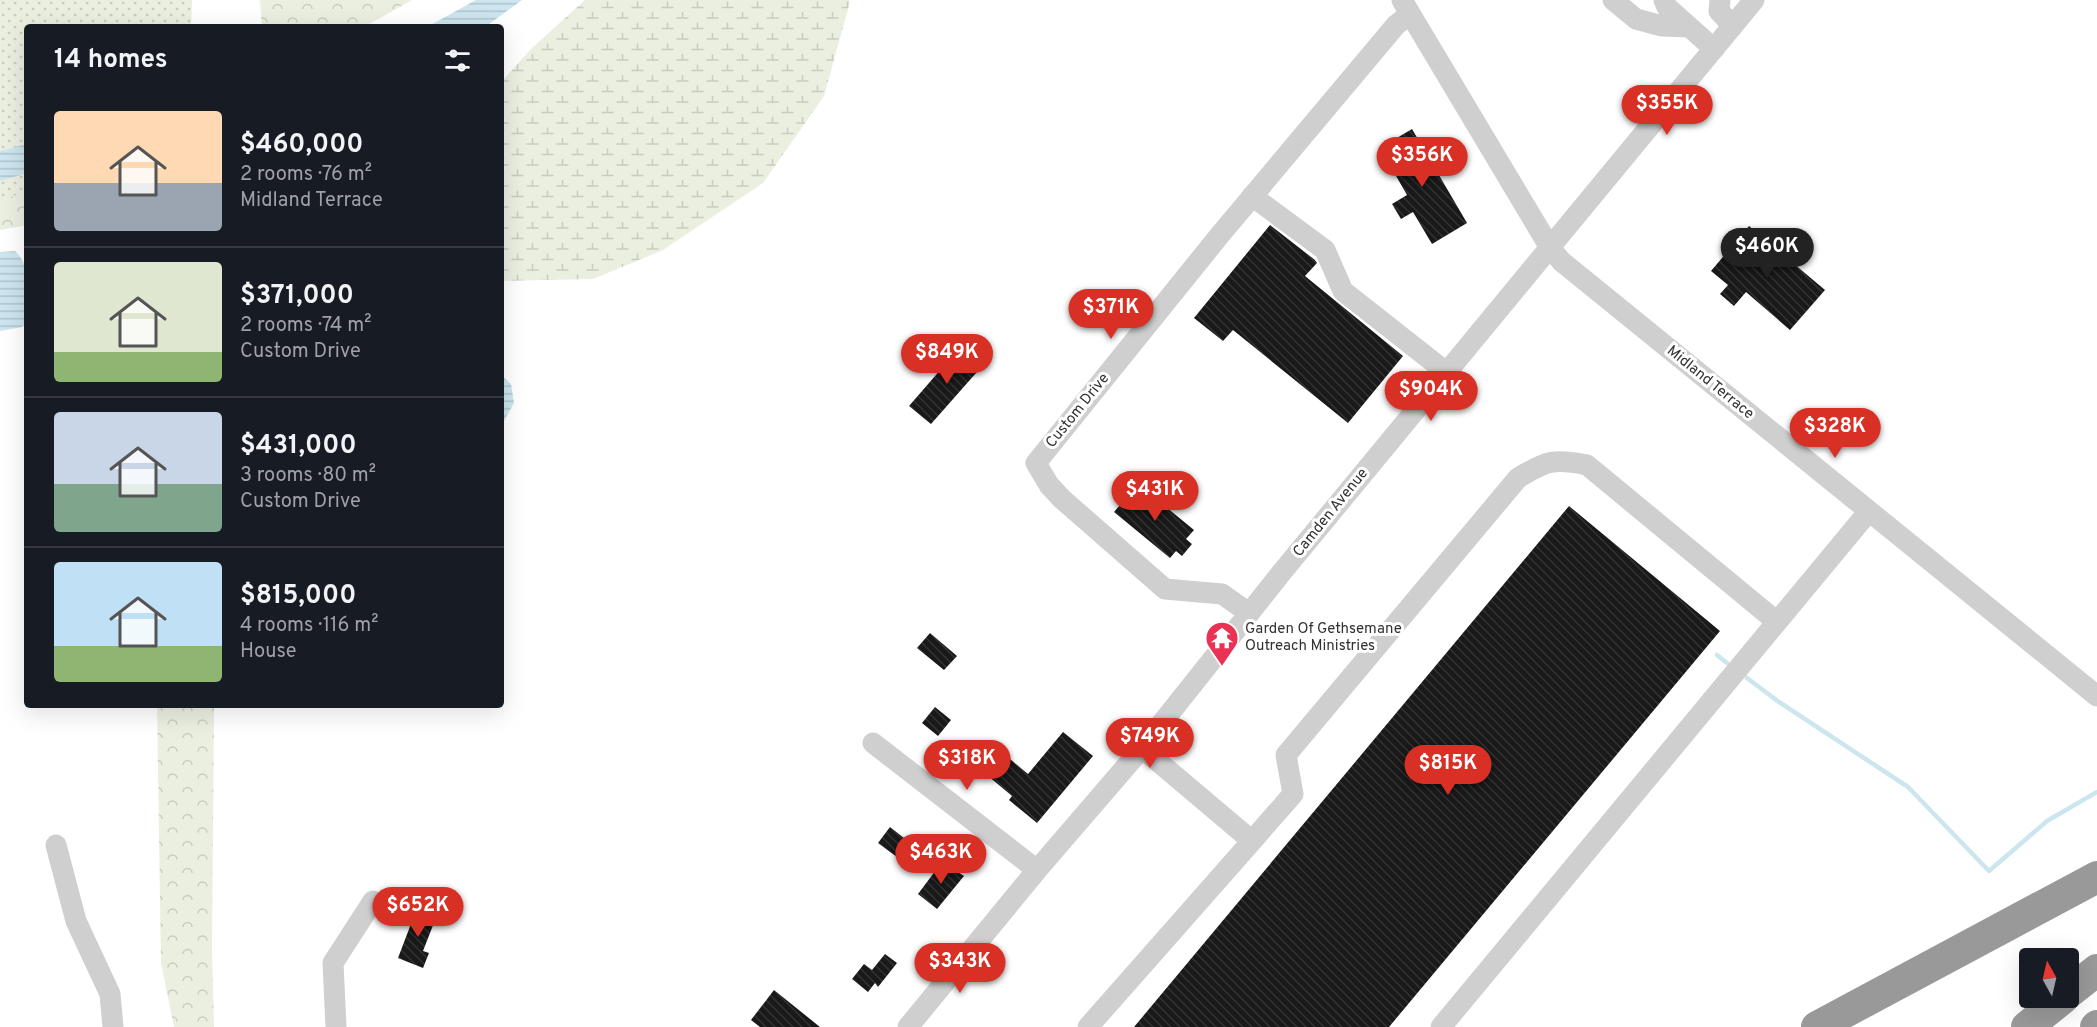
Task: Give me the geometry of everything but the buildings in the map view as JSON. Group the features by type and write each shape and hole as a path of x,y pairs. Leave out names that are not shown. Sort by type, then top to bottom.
{"highway":[{"path":"1817,1027 2097,877"},
{"path":"2079,984 2097,970"},
{"path":"2027,1027 2051,1008"}],"street":[{"path":"1613,0 1636,19 1662,26 1689,27"},
{"path":"1664,0 1667,7 1714,49"},
{"path":"1720,0 1719,11 1733,26"},
{"name":"Camden Avenue","path":"908,1027 1037,870 1142,748 1249,613 1549,246 1754,0"},
{"name":"Custom Drive","path":"1249,613 1222,594 1165,589 1062,500 1049,486 1036,463 1252,196 1396,26 1406,7"},
{"name":"Midland Terrace","path":"1406,7 1549,246 1561,261 2097,696"},
{"path":"1252,196 1325,250 1343,291 1446,372"},
{"path":"1088,1027 1293,794 1286,755 1518,478 1539,465 1563,460 1587,465 1777,622"},
{"path":"1441,1027 1869,511"},
{"path":"873,743 1037,870"},
{"path":"1142,748 1252,841"},
{"path":"56,845 76,921 110,994 113,1027"},
{"path":"336,1027 333,963 373,901"}],"green space":[{"path":"0,0 192,0 191,24 24,24 24,193 0,200"},
{"path":"260,0 412,0 369,24 262,24"},
{"path":"585,0 849,0 850,2 824,96 763,183 663,250 593,279 504,281 504,79 532,48"},
{"path":"24,181 24,226 0,230 0,185"},
{"path":"157,708 214,708 212,951 214,1027 174,1027 161,963"}],"water":[{"path":"476,0 522,0 489,24 432,24"},
{"path":"24,145 24,174 0,181 0,151"},
{"path":"15,251 24,266 24,325 0,331 0,252"},
{"path":"504,378 511,384 514,403 504,421"}],"waterway":[{"path":"1717,655 1727,663"},
{"path":"1747,678 1779,702 1908,787 1989,871 2047,821 2097,792"}],"place":[{"name":"Garden Of Gethsemane Outreach Ministries","path":"1222,667"}]}
